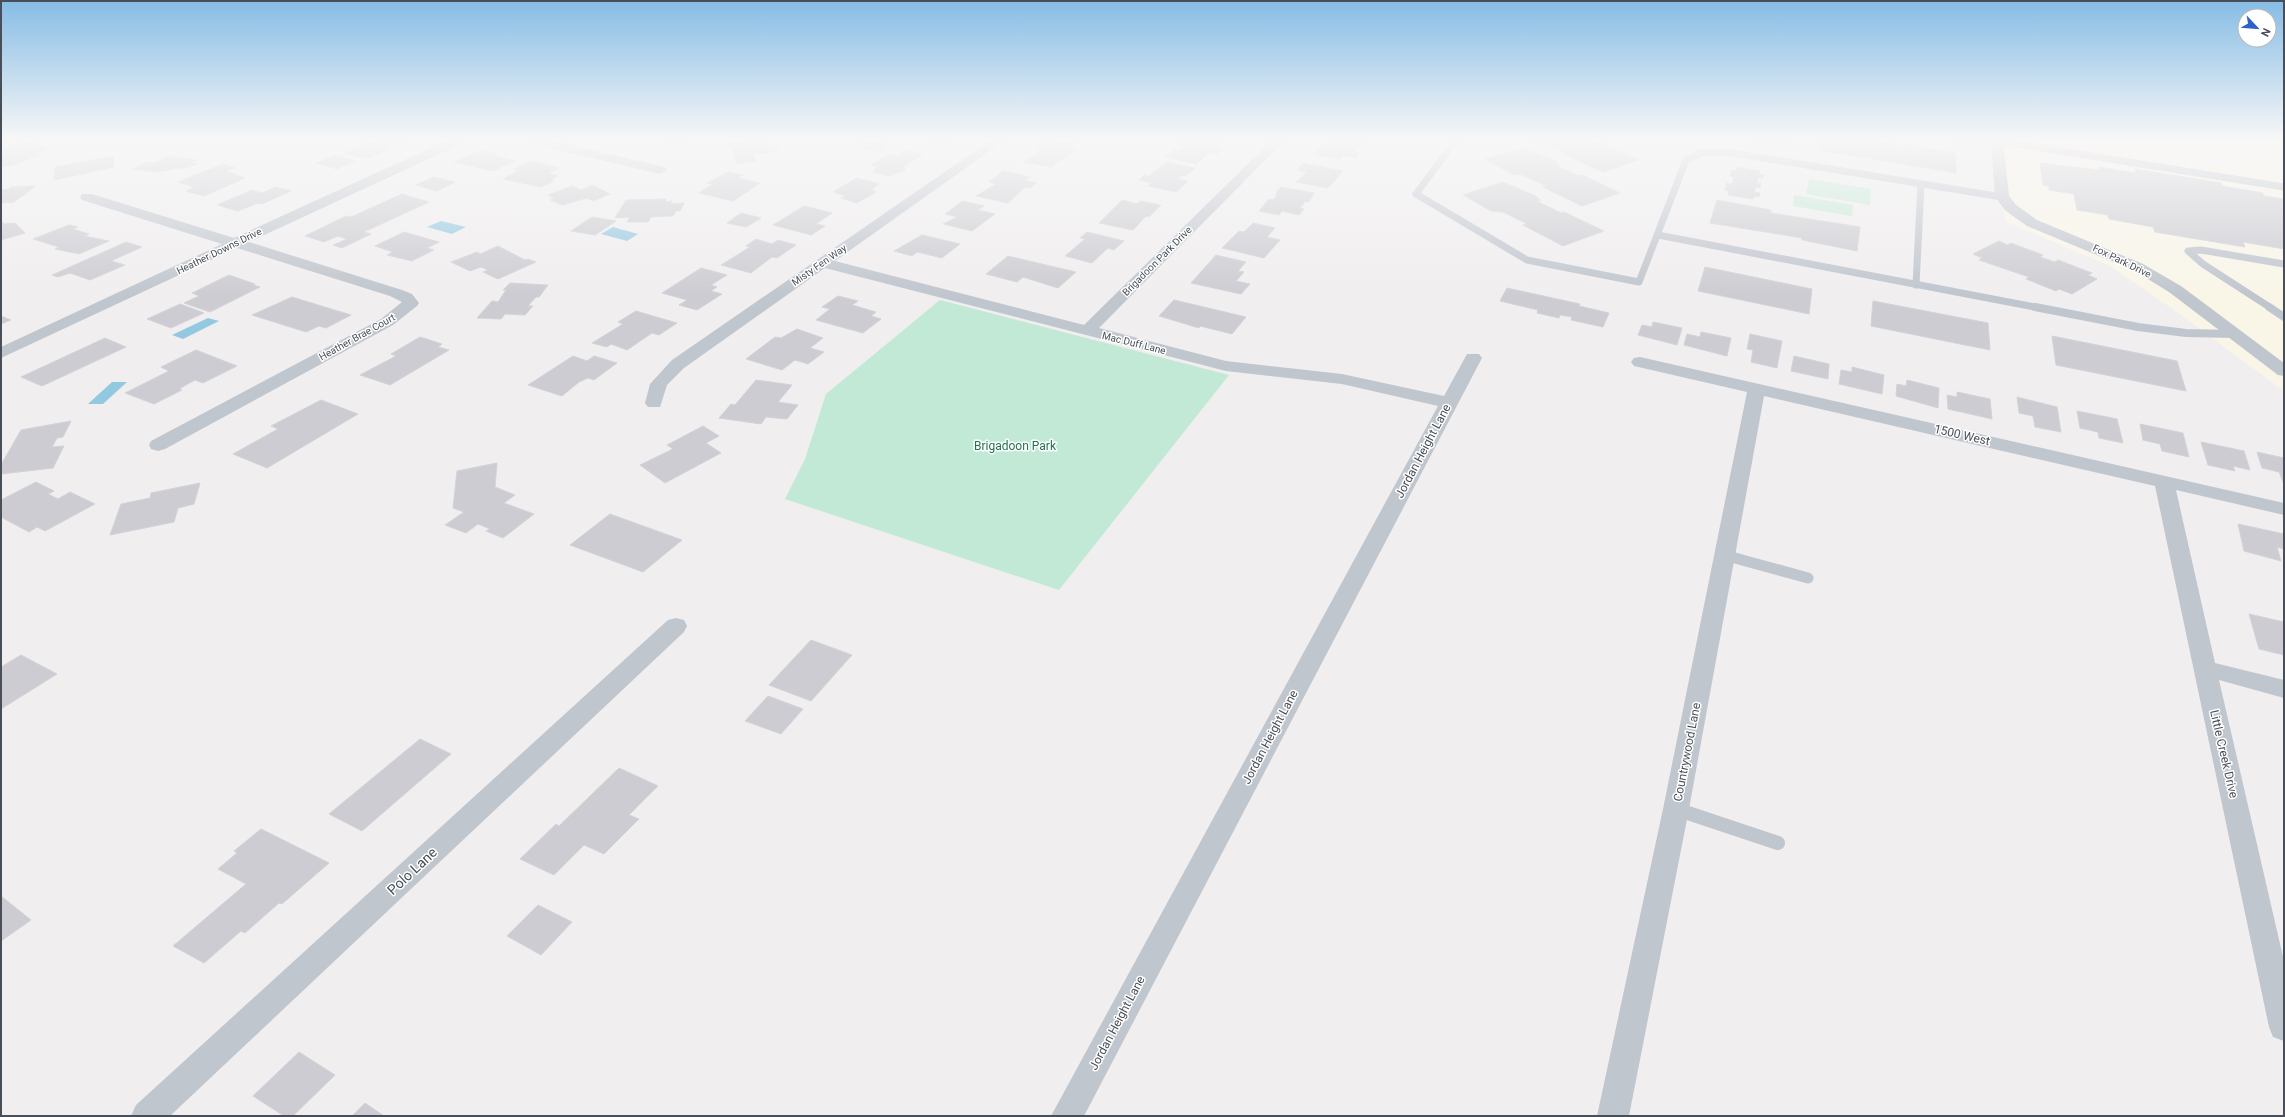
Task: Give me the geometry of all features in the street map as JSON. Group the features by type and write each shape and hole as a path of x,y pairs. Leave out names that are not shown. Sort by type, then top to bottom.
{"street":[{"name":"Heather Downs Drive","path":"1,353 150,285 340,192"},
{"name":"Misty Fen Way","path":"654,403 659,384 678,364 924,192"},
{"name":"Brigadoon Park Drive","path":"1087,331 1227,192"},
{"path":"2002,192 2002,197"},
{"path":"87,197 235,243"},
{"name":"Fox Park Drive","path":"2002,197 2010,208 2032,223 2138,267 2175,289 2284,371"},
{"name":"Heather Brae Court","path":"158,445 387,322 411,303 406,297 396,293 235,243"},
{"name":"Mac Duff Lane","path":"822,263 1226,366 1280,374 1327,377 1401,391 1449,403"},
{"name":"Jordan Height Lane","path":"1067,1116 1473,358"},
{"name":"1500 West","path":"1640,362 2284,509"},
{"name":"Countrywood Lane","path":"1613,1116 1676,809 1757,388"},
{"name":"Little Creek Drive","path":"2164,482 2284,1027"},
{"name":"Polo Lane","path":"147,1116 676,626"},
{"path":"2204,668 2284,689"}],"lane":[{"path":"1417,192 1416,194 1527,260 1639,282 1674,192"},
{"path":"1916,285 1921,192"},
{"path":"1972,192 2002,197"},
{"path":"1658,235 2138,327 2186,334 2234,334"},
{"path":"2284,264 2201,250 2192,249 2188,251 2203,264 2284,317"},
{"path":"1724,555 1808,578"},
{"path":"1676,809 1778,843"}],"shaded area":[{"path":"2002,192 2284,192 2284,391 2174,310 2110,266 2005,221"}],"green space":[{"path":"1806,192 1871,192 1870,205 1806,194"},
{"path":"1794,195 1853,205 1852,216 1793,206"},
{"name":"Brigadoon Park","path":"940,300 1229,375 1059,590 785,499 805,459 826,394"}],"water":[{"path":"441,221 466,227 452,234 427,227"},
{"path":"613,227 638,234 627,241 601,234"},
{"path":"208,318 219,321 183,339 172,335"},
{"path":"112,382 127,382 103,404 88,404"}],"building":[{"path":"1,192 28,192 14,202 1,203"},
{"path":"190,192 213,192 204,196"},
{"path":"247,192 288,192 262,204 258,203 238,211 217,205"},
{"path":"556,192 606,192 610,194 593,201 587,198 562,205 550,200 554,198 548,195"},
{"path":"700,192 746,192 733,201 699,193"},
{"path":"833,192 876,192 857,203 841,198 846,196"},
{"path":"982,192 1020,192 1008,203 976,196"},
{"path":"1278,192 1314,193 1309,202 1305,202 1300,208 1304,209 1299,215 1282,211 1279,215 1259,211 1269,199 1273,200 1277,196 1275,195"},
{"path":"1472,192 1527,192 1541,200 1537,201 1604,231 1563,246 1523,225 1527,224 1503,212 1491,211 1463,195"},
{"path":"1554,192 1620,193 1582,206"},
{"path":"1729,192 1760,193 1759,197 1754,196 1753,199 1728,195"},
{"path":"2062,192 2263,193 2264,196 2284,199 2284,249 2243,242 2245,247 2155,232 2153,227 2109,219 2108,215 2077,210 2074,194"},
{"path":"402,194 429,202 364,232 371,234 342,248 333,245 347,239 338,236 324,242 305,236 346,216 351,217"},
{"path":"666,199 665,202 672,201 671,204 684,203 680,211 676,211 673,216 651,217 648,222 627,222 630,217 615,218 626,200"},
{"path":"1122,200 1137,204 1140,201 1161,205 1149,217 1146,216 1133,230 1099,223"},
{"path":"1717,200 1771,210 1771,213 1860,227 1857,251 1802,240 1802,238 1710,223"},
{"path":"963,201 984,206 978,210 995,214 972,231 943,224 957,217 945,214"},
{"path":"804,206 832,213 816,224 825,226 811,235 773,225"},
{"path":"741,213 761,218 746,227 727,223"},
{"path":"592,217 616,221 595,235 571,231"},
{"path":"1,221 4,224 15,223 25,233 1,240"},
{"path":"1253,223 1275,228 1267,237 1280,240 1264,258 1222,248 1239,231 1244,232"},
{"path":"69,225 78,227 73,229 89,234 84,236 109,241 79,254 55,249 59,247 33,239"},
{"path":"404,232 439,242 427,248 434,250 412,261 387,255 393,252 375,246"},
{"path":"1087,232 1124,241 1114,250 1108,248 1092,263 1065,256 1085,239 1080,238"},
{"path":"922,235 960,244 942,258 917,252 912,256 894,251"},
{"path":"756,239 772,244 778,240 796,245 777,258 772,257 751,273 721,265 750,247 746,246"},
{"path":"1999,241 2007,245 2011,243 2043,255 2040,257 2055,262 2058,260 2092,273 2088,275 2097,279 2072,294 2059,289 2056,291 2026,279 2029,277 1979,260 1982,258 1973,254"},
{"path":"126,242 142,247 111,261 125,265 90,280 70,273 58,277 52,275"},
{"path":"498,246 525,260 528,259 536,262 498,279 483,272 488,270 481,267 470,271 451,262 477,252 480,254"},
{"path":"1216,255 1246,262 1238,271 1244,272 1236,281 1250,284 1241,294 1191,283"},
{"path":"1008,256 1076,272 1058,288 1023,277 1017,282 986,274"},
{"path":"1705,267 1812,289 1809,314 1698,291"},
{"path":"701,268 727,275 711,285 717,287 711,291 722,294 697,310 679,305 687,300 662,293"},
{"path":"229,275 260,287 210,312 184,303 199,296 192,293"},
{"path":"510,283 548,285 539,297 536,297 528,306 533,306 525,315 505,314 501,319 477,318 492,301 498,302 506,290 503,290"},
{"path":"1507,288 1580,304 1579,306 1609,313 1603,327 1571,320 1572,317 1560,315 1559,318 1537,313 1538,310 1500,301"},
{"path":"838,296 858,301 852,305 876,312 871,316 881,319 863,333 816,320 830,309 822,307"},
{"path":"292,297 351,315 326,328 319,326 306,332 252,315"},
{"path":"1174,300 1246,317 1232,334 1200,326 1199,328 1159,316"},
{"path":"1873,301 1988,323 1990,350 1871,326"},
{"path":"180,304 204,313 171,328 147,319"},
{"path":"636,311 677,323 659,335 652,333 627,350 611,344 607,347 592,343 623,324 618,322"},
{"path":"1,316 11,320 1,324"},
{"path":"1653,322 1682,328 1677,345 1638,335 1642,325 1652,327"},
{"path":"797,329 823,338 810,348 824,352 808,364 795,360 782,370 746,359 775,337 781,338"},
{"path":"1701,332 1731,338 1727,356 1684,345 1687,334 1700,337"},
{"path":"1750,334 1782,341 1777,368 1751,362 1753,350 1747,349"},
{"path":"2052,336 2177,361 2186,391 2056,365"},
{"path":"420,337 442,344 438,347 449,350 390,385 360,375 396,356 391,354"},
{"path":"105,338 126,347 42,386 21,377"},
{"path":"196,350 237,366 203,383 195,380 179,389 182,390 154,404 125,393 169,371 161,367"},
{"path":"573,356 587,361 594,356 617,363 594,380 588,378 579,382 562,396 528,385"},
{"path":"1794,356 1829,364 1828,379 1791,371"},
{"path":"1852,367 1884,375 1882,394 1839,384 1841,370 1852,372"},
{"path":"756,380 792,385 778,402 798,405 787,419 766,417 761,424 719,418 731,404 735,405"},
{"path":"1907,380 1939,388 1938,408 1896,396 1897,384 1906,386"},
{"path":"1957,392 1990,399 1992,419 1948,409 1947,395 1957,397"},
{"path":"2017,397 2057,407 2061,432 2035,427 2033,416 2019,413"},
{"path":"321,400 358,414 267,468 233,454 278,429 271,426"},
{"path":"2077,411 2117,419 2123,443 2099,438 2098,432 2080,428"},
{"path":"71,421 63,437 57,438 52,447 64,446 53,468 1,474 1,465 21,430"},
{"path":"2140,424 2183,433 2189,457 2162,451 2160,444 2143,440"},
{"path":"703,426 719,436 706,443 721,453 665,483 640,465 673,449 667,445"},
{"path":"2201,442 2244,451 2250,470 2233,466 2235,471 2208,465"},
{"path":"2257,452 2284,458 2284,484 2279,472 2262,468"},
{"path":"497,463 495,487 515,495 504,503 534,514 503,538 486,531 490,529 478,524 466,533 445,525 464,512 453,508 457,471"},
{"path":"36,482 54,491 48,494 58,499 70,492 95,504 45,531 37,527 29,532 1,517 1,500"},
{"path":"200,483 194,504 178,508 174,522 110,535 121,504 150,498 151,493"},
{"path":"610,514 682,540 643,572 570,545"},
{"path":"2238,524 2284,534 2284,549 2277,547 2281,561 2244,551"},
{"path":"2249,614 2284,622 2284,655 2259,649"},
{"path":"811,640 852,655 811,701 769,685"},
{"path":"21,655 57,674 1,709 1,667"},
{"path":"768,696 803,709 781,734 745,721"},
{"path":"420,739 451,754 362,831 329,814"},
{"path":"619,768 658,786 629,815 639,819 604,854 584,845 554,875 520,859 556,824 559,826"},
{"path":"261,829 329,863 282,904 279,903 245,933 241,931 204,963 173,946 246,884 218,869 237,853 234,851"},
{"path":"1,896 31,920 1,941"},
{"path":"538,905 572,922 541,955 507,936"},
{"path":"299,1052 335,1075 293,1116 284,1116 253,1096"},
{"path":"365,1103 384,1116 352,1116"}]}
